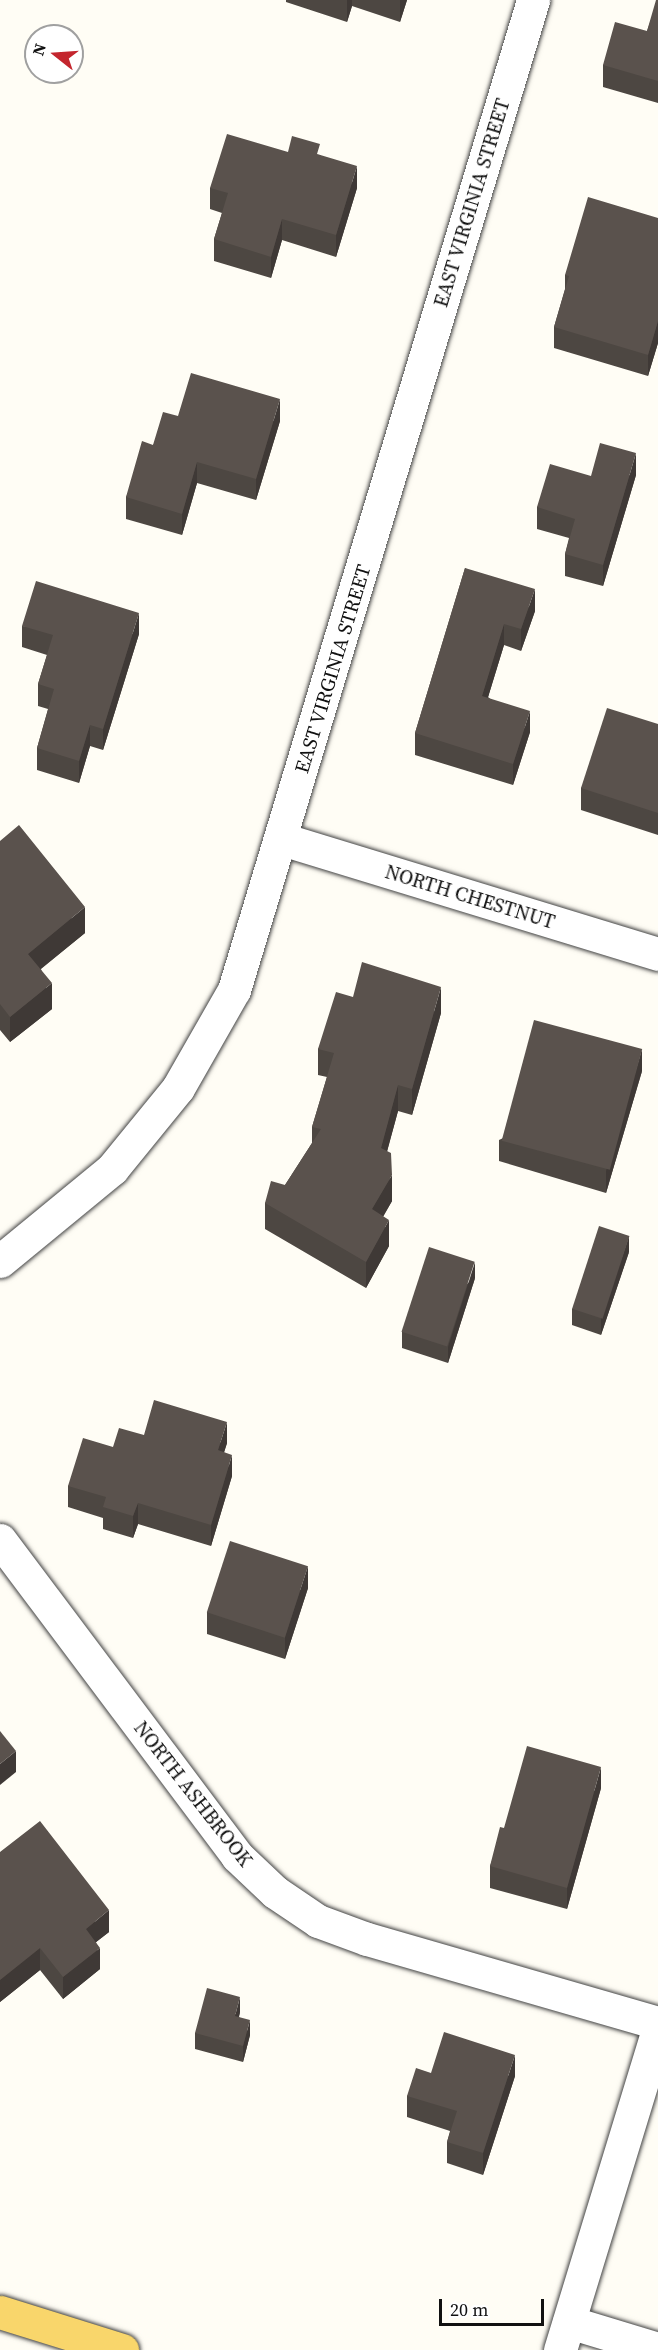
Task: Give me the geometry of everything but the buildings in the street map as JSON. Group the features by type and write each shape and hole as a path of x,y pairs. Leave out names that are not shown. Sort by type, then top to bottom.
{"main road":[{"path":"0,2312 122,2350"}],"street":[{"name":"EAST VIRGINIA STREET","path":"0,1261 112,1169 178,1088 234,990 282,839 533,0"},
{"name":"NORTH CHESTNUT","path":"282,839 658,954"},
{"name":"NORTH ASHBROOK","path":"0,1540 237,1856 275,1892 318,1921 367,1939 658,2023"},
{"path":"658,2030 564,2336 658,2349"}]}
